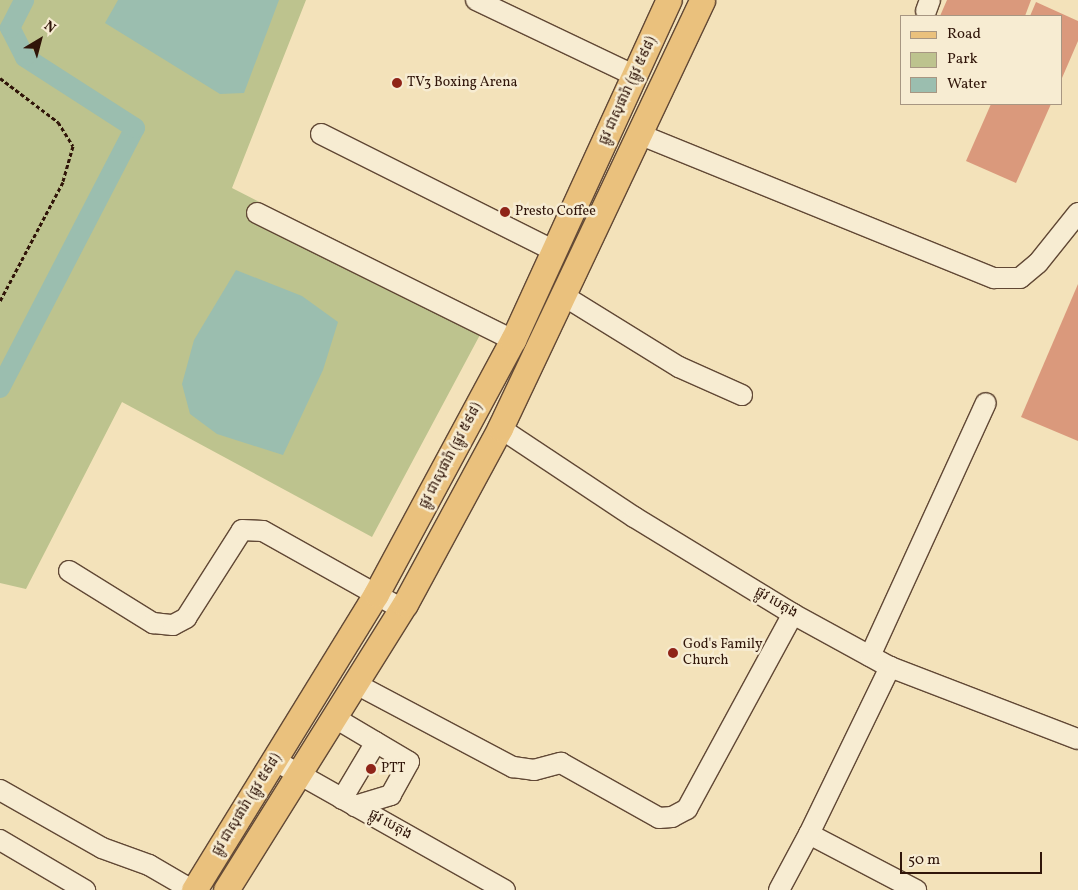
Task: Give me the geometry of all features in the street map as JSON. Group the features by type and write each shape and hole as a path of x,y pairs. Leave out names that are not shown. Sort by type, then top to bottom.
{"main road":[{"name":"ផ្លូវ ជាសុផារ៉ា (ផ្លូវ ៥៩៨)","path":"193,890 376,594 513,340 670,0"},
{"name":"ផ្លូវ ជាសុផារ៉ា (ផ្លូវ ៥៩៨)","path":"230,889 298,774 402,609 500,428 640,136 702,0"},
{"path":"585,183 612,195"}],"street":[{"path":"476,0 636,76"},
{"path":"321,134 553,250"},
{"path":"640,136 994,278 1020,278 1038,263 1078,213"},
{"path":"257,213 513,340"},
{"path":"564,296 679,367 742,395"},
{"path":"870,656 986,403"},
{"name":"ផ្លូវ បេតុង","path":"500,428 634,516 793,614 890,667 1076,734"},
{"path":"69,571 153,623 173,625 186,618 242,530 263,531 402,609"},
{"path":"356,684 513,767 534,770 561,763 659,818 672,817 687,809 793,614"},
{"path":"779,890 810,834 890,667"},
{"path":"335,718 409,762 391,795 349,803"},
{"path":"349,803 376,742"},
{"name":"ផ្លូវ បេតុង","path":"274,760 505,890"},
{"path":"0,790 102,848 149,865 193,890"},
{"path":"810,834 916,890"},
{"path":"0,840 85,890"}],"path":[{"path":"0,78 58,122 73,146 63,182 0,301"}],"green space":[{"path":"0,0 306,0 232,188 489,318 372,537 122,402 26,589 0,583"}],"water":[{"path":"118,0 279,0 244,93 220,94 105,23"},
{"path":"236,270 302,296 338,322 323,370 283,455 217,434 190,414 182,384 194,340"}],"building":[{"path":"947,0 1031,0 1025,15 940,15"},
{"path":"1036,2 1078,21 1078,41 1063,76 1063,15 1030,15"},
{"path":"991,105 1051,105 1016,183 966,161"},
{"path":"1078,284 1078,441 1021,417"}],"waterway":[{"path":"0,388 135,128 25,57 10,28 24,0"}],"place":[{"name":"TV3 Boxing Arena","path":"397,83"},
{"name":"Presto Coffee","path":"505,212"},
{"name":"God's Family Church","path":"673,653"},
{"name":"PTT","path":"371,769"}]}
